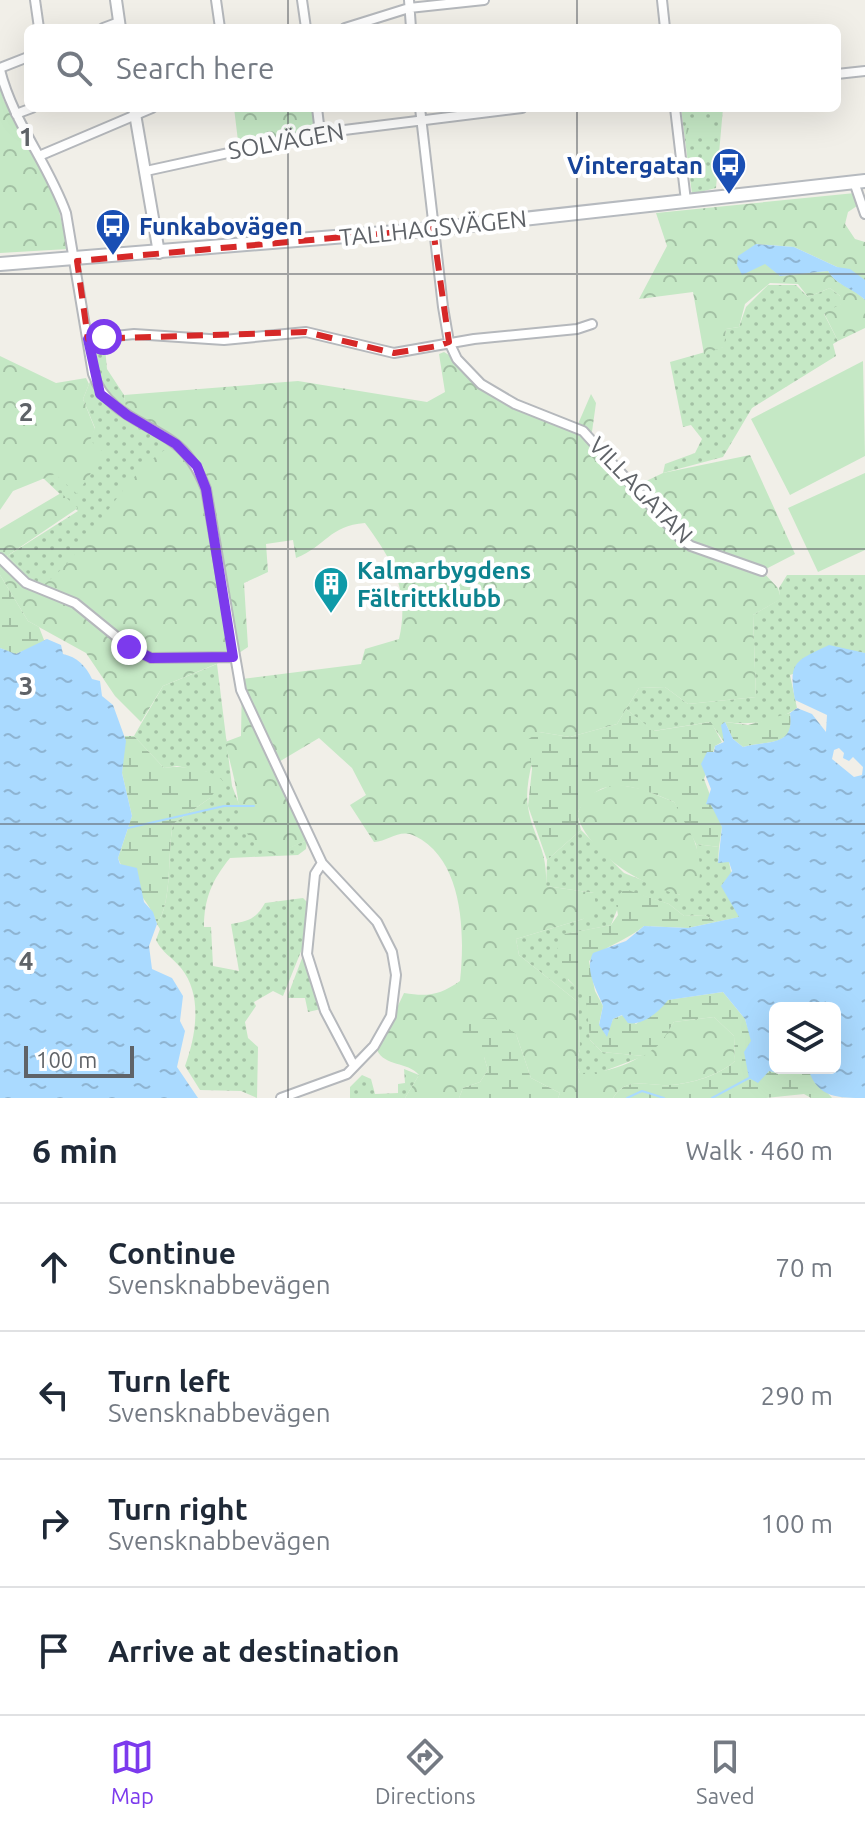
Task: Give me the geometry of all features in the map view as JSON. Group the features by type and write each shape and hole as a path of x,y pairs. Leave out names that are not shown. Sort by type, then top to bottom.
{"main road":[{"name":"TALLHAGSVÄGEN","path":"0,266 433,229 860,181"}],"street":[{"path":"35,0 38,24"},
{"path":"116,0 120,24"},
{"path":"216,0 219,24"},
{"path":"302,0 305,24"},
{"path":"356,24 409,4 484,0"},
{"path":"662,0 665,24"},
{"path":"409,4 411,24"},
{"path":"24,59 0,69 16,114 59,193 77,261 88,339 100,394 127,415 176,444 197,466 206,489 233,657 251,716 322,863 377,922 392,952 396,975 391,1016 374,1046 347,1074 281,1098"},
{"path":"841,74 865,71"},
{"path":"16,114 24,111"},
{"path":"317,112 320,133"},
{"name":"VILLAGATAN","path":"420,112 449,342 457,359 481,384 515,404 583,431 681,539 691,546 762,571"},
{"name":"SOLVÄGEN","path":"146,171 320,133 488,112"},
{"path":"675,112 686,201"},
{"path":"39,156 134,113 159,253"},
{"path":"860,181 865,214"},
{"path":"88,339 134,334 224,340 306,332 394,353 449,342 577,329 592,324"},
{"path":"0,558 26,583 75,603 129,647 151,658 233,657"},
{"path":"322,863 315,874 307,954 325,1011 354,1066"}],"highlighted area":[{"path":"433,229 449,342 438,346 394,353 306,332 88,339 77,261"}],"green space":[{"path":"0,87 4,101 55,194 68,249 0,253"},
{"path":"234,112 314,112 316,127 313,131 243,144 238,141"},
{"path":"682,112 723,112 716,188 692,194"},
{"path":"687,117 712,123 714,134 686,139"},
{"path":"855,193 860,204 848,212 845,224 855,239 865,242 865,280 794,247 756,244 765,263 780,276 828,271 865,300 865,328 838,341 824,313 841,304 840,296 830,288 808,297 798,284 770,283 745,304 739,327 726,329 724,347 704,354 693,292 639,299 667,246 656,213"},
{"path":"768,285 796,285 808,297 830,288 840,296 842,304 824,314 838,341 833,344 836,356 752,408 723,457 663,473 665,464 695,453 702,439 691,425 683,427 670,362 723,347 726,329 739,327 746,307"},
{"path":"104,337 107,369 124,395 127,415 176,444 114,504 65,570 42,587 7,556 78,511 43,478 74,458 95,428 83,399 93,374 88,339"},
{"path":"444,352 454,358 478,387 575,431 591,394 596,403 590,446 626,483 642,483 663,473 750,455 795,554 762,571 778,588 781,599 753,615 756,697 688,704 665,687 639,688 617,724 570,737 539,732 529,779 528,807 543,852 546,886 594,893 596,906 583,919 516,939 519,955 578,1002 580,1049 576,1064 580,1073 609,1070 634,1060 656,1044 674,1022 714,1017 734,1036 735,1061 704,1078 670,1085 631,1084 613,1098 558,1098 560,1093 531,1078 516,1034 484,1057 488,1070 480,1082 463,1088 459,1098 405,1098 419,1075 385,1059 377,1050 404,993 434,994 460,981 462,942 458,900 443,862 431,847 410,834 374,842 350,805 366,795 352,768 319,738 277,763 307,840 273,856 239,827 237,795 225,742 241,736 242,679 361,664 365,649 399,639 402,606 397,577 384,550 365,523 335,532 296,558 293,540 266,544 268,572 244,583 248,647 233,657 163,686 141,722 115,696 86,653 28,621 0,575 0,529 61,493 78,508 7,556 42,586 77,552 138,473 175,444 127,415 124,395 298,381 427,402 445,392 439,354"},
{"path":"0,356 56,383 86,378 89,384 83,399 95,429 90,440 104,453 77,494 55,474 13,491 0,510"},
{"path":"863,361 865,456 790,495 751,419"},
{"path":"865,473 865,550 818,572 788,508"},
{"path":"0,575 28,621 39,627 44,640 40,645 15,654 0,648"},
{"path":"787,575 865,575 865,653 856,652 790,675 797,708 762,722 725,722 724,742 710,722 653,731 626,709 639,688 665,687 688,704 756,697 753,615 780,599 779,588"},
{"path":"217,664 232,786 250,832 273,855 307,840 306,849 298,855 230,858 218,874 207,899 204,927 211,927 213,966 239,971 231,924 251,918 265,903 303,898 307,902 302,949 283,996 273,991 254,1002 256,1006 245,1022 248,1038 258,1047 257,1098 241,1091 200,1090 185,1066 192,1042 195,1003 188,979 156,940 160,929 157,924 168,890 173,824 210,798 207,772 177,766 164,768 134,736 163,686"},
{"path":"626,709 654,731 711,722 722,742 715,746 704,779 722,827 719,847 696,844 674,802 646,791 620,786 597,791 586,800 577,814 581,830 547,860 528,806 532,769 527,740 539,732 570,737 617,724"},
{"path":"790,713 789,732 784,737 743,747 733,739 725,722 748,725"},
{"path":"125,736 134,736 164,768 196,769 212,773 223,781 210,798 173,824 168,890 157,924 118,858 132,816 122,773"},
{"path":"614,784 642,789 674,802 697,848 700,873 693,897 659,888 623,869 594,844 583,829 577,814 586,796"},
{"path":"581,830 624,873 680,895 700,873 696,844 719,847 718,862 729,862 740,917 716,922 705,915 684,916 669,904 625,890 611,925 566,934 568,980 587,997 590,1040 602,1052 644,1056 599,1073 580,1073 576,1064 580,1049 578,1002 519,955 516,939 583,919 594,893 546,886 547,860"},
{"path":"625,889 669,904 684,916 705,915 716,922 688,928 644,926 589,961 595,991 603,1006 599,1024 606,1035 613,1019 623,1015 636,1024 667,1000 723,992 745,1019 752,1041 749,1078 769,1071 769,1074 812,1074 832,1098 811,1098 804,1094 766,1098 613,1098 631,1084 687,1083 705,1078 735,1061 734,1036 714,1017 674,1022 660,1044 644,1056 602,1052 590,1040 586,997 566,976 557,952 565,934 611,925 618,915 615,898"},
{"path":"304,953 321,1009 308,1012 305,998 288,998"},
{"path":"494,1018 516,1034 531,1078 560,1093 558,1098 459,1098 463,1088 480,1082 488,1070 484,1057 462,1043 463,1028 478,1019"},
{"path":"404,1069 419,1075 405,1098 350,1098 350,1087 362,1075 371,1079 375,1094 398,1093 398,1084 405,1083"}],"water":[{"path":"756,244 794,247 837,267 850,269 865,280 865,300 828,271 780,276 765,264 742,275 737,265 738,256"},
{"path":"47,639 61,645 63,654 77,660 92,679 100,681 102,696 113,705 126,741 122,773 132,816 118,858 120,864 137,868 144,902 153,912 157,924 149,946 152,969 172,978 183,996 180,1021 185,1031 177,1067 198,1098 0,1098 0,648 16,654"},
{"path":"829,645 865,653 865,1098 831,1095 818,1087 810,1074 841,1074 841,1002 769,1002 769,1071 758,1083 749,1078 744,1052 751,1041 745,1019 723,992 668,1000 656,1013 639,1022 628,1023 622,1015 613,1019 607,1037 599,1025 603,1006 590,967 593,953 626,941 644,926 688,928 739,917 721,886 732,871 729,862 718,863 722,827 711,805 706,804 711,789 701,764 707,752 714,752 715,746 724,742 721,725 725,722 733,739 743,747 784,737 790,724 790,713 797,708 812,714 826,732 827,715 795,700 794,670 801,659","holes":["839,748 844,753 843,758 849,761 853,757 863,767 862,775 854,777 832,759 834,750"]}],"waterway":[{"path":"128,828 224,806 254,806"},
{"path":"712,1098 749,1078"},
{"path":"627,1098 642,1091 664,1098"}],"place":[{"name":"Vintergatan","path":"729,196"},
{"name":"Funkabovägen","path":"113,257"},
{"name":"Kalmarbygdens Fältrittklubb","path":"331,615"}],"route":[{"path":"104,337 88,339 93,374 100,394 127,415 176,444 197,466 206,489 233,657 151,658 129,647"}]}
